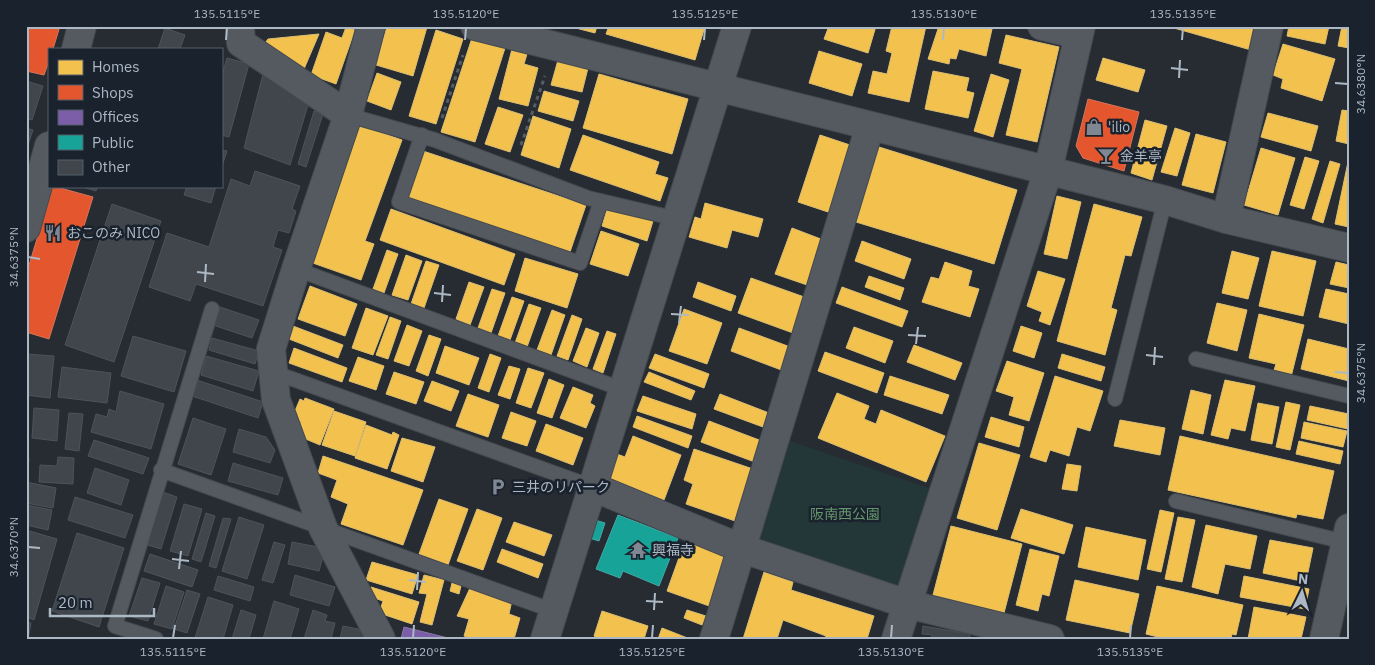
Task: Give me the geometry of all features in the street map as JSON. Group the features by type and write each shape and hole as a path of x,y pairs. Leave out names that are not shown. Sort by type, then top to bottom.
{"street":[{"path":"76,48 82,26"},
{"path":"371,26 348,115 271,349 276,400 323,528 382,639"},
{"path":"545,639 737,26"},
{"path":"896,639 1048,171 1080,31 1042,26"},
{"path":"1226,219 1269,26"},
{"path":"244,27 241,43 348,115"},
{"path":"470,36 556,47 1165,200 1226,219 1349,248"},
{"path":"714,639 870,126"},
{"path":"26,228 48,150"},
{"path":"593,488 743,548 907,604 1050,639"},
{"path":"1324,639 1348,538"}],"lane":[{"path":"348,115 422,135 588,198 677,219"},
{"path":"422,135 398,202 580,263 601,201"},
{"path":"1115,400 1165,200"},
{"path":"296,269 624,390"},
{"path":"156,639 115,626 161,470 212,310"},
{"path":"1196,358 1349,396"},
{"path":"273,372 593,488"},
{"path":"161,470 554,611"},
{"path":"1176,501 1348,538"}],"path":[{"path":"435,140 470,36"},
{"path":"513,168 556,47"}],"green space":[{"name":"阪南西公園","path":"790,441 932,489 899,588 757,540"}],"building: Homes":[{"path":"387,26 427,27 413,76 376,65"},
{"path":"568,26 597,26 595,33"},
{"path":"609,26 705,26 695,60 606,34"},
{"path":"829,26 876,26 868,53 824,39"},
{"path":"892,26 926,26 909,102 868,93 873,71 887,74 892,53 886,51"},
{"path":"939,26 981,26 992,29 986,56 959,49 956,59 950,58 949,64 928,59"},
{"path":"1167,26 1258,26 1251,50"},
{"path":"1289,26 1329,26 1325,44 1287,36"},
{"path":"1342,26 1349,26 1349,48 1338,46"},
{"path":"346,27 355,30 336,84 311,75 326,32 342,38"},
{"path":"436,30 463,39 436,124 409,116"},
{"path":"319,34 304,69 265,43 268,39"},
{"path":"1006,35 1059,47 1037,142 1006,135 1022,69 999,63"},
{"path":"472,38 505,48 475,142 441,132"},
{"path":"1283,44 1335,59 1322,101 1281,88 1283,79 1273,75"},
{"path":"512,49 527,54 524,64 538,68 528,106 499,99"},
{"path":"819,51 862,64 852,96 809,83"},
{"path":"1103,58 1145,70 1138,92 1096,80"},
{"path":"558,60 588,68 582,92 551,85"},
{"path":"933,71 969,78 966,91 974,93 968,118 925,109"},
{"path":"377,73 401,82 391,110 367,101"},
{"path":"599,74 688,99 672,154 583,128"},
{"path":"991,74 1009,80 993,137 974,131"},
{"path":"544,91 579,101 573,121 538,111"},
{"path":"498,107 523,115 510,152 485,144"},
{"path":"1342,110 1349,111 1349,144 1336,141"},
{"path":"1268,113 1318,126 1311,151 1261,137"},
{"path":"533,116 571,129 559,168 521,155"},
{"path":"1145,120 1167,126 1152,180 1131,173"},
{"path":"360,125 402,140 365,241 374,244 361,280 310,262"},
{"path":"1175,128 1190,133 1177,176 1161,172"},
{"path":"1196,134 1226,142 1213,193 1182,185"},
{"path":"583,135 659,162 655,174 668,178 660,201 570,170"},
{"path":"820,135 853,146 831,213 798,202"},
{"path":"879,147 1017,190 994,264 856,222"},
{"path":"1261,148 1295,158 1278,215 1244,205"},
{"path":"423,151 586,205 570,252 407,199"},
{"path":"1305,157 1319,161 1304,209 1290,205"},
{"path":"1330,161 1340,164 1323,223 1312,219"},
{"path":"1349,163 1349,227 1335,224"},
{"path":"1057,196 1081,202 1067,259 1044,254"},
{"path":"705,203 763,219 758,237 732,230 727,248 689,237 695,217 701,219"},
{"path":"1094,204 1142,217 1131,256 1125,255 1111,308 1117,310 1105,355 1057,341"},
{"path":"608,206 653,221 647,241 602,226"},
{"path":"391,209 515,254 504,285 380,240"},
{"path":"792,228 826,241 810,286 775,274"},
{"path":"601,231 639,244 628,276 590,264"},
{"path":"862,241 911,259 904,279 855,261"},
{"path":"387,250 398,254 384,293 373,289"},
{"path":"1232,251 1259,258 1248,299 1222,293"},
{"path":"1272,251 1316,261 1303,316 1259,306"},
{"path":"406,255 422,261 408,300 392,295"},
{"path":"525,258 578,274 567,308 515,291"},
{"path":"426,261 439,265 424,308 411,304"},
{"path":"945,262 972,271 968,286 979,289 970,317 922,302 931,277 939,279"},
{"path":"1336,262 1349,265 1349,288 1330,284"},
{"path":"1038,271 1065,279 1050,325 1039,321 1042,312 1027,306"},
{"path":"869,276 904,288 900,300 865,287"},
{"path":"751,278 807,298 793,333 738,313"},
{"path":"469,282 484,287 470,325 456,319"},
{"path":"698,282 736,296 731,311 693,297"},
{"path":"310,286 357,304 345,336 298,319"},
{"path":"842,287 908,311 902,327 836,303"},
{"path":"492,289 505,293 491,333 478,328"},
{"path":"1326,289 1349,294 1349,324 1319,317"},
{"path":"512,297 524,301 510,340 498,336"},
{"path":"1217,303 1247,310 1237,351 1207,343"},
{"path":"529,304 541,308 527,347 515,343"},
{"path":"366,308 388,316 373,355 352,348"},
{"path":"684,309 722,323 707,364 669,351"},
{"path":"552,310 565,315 551,355 537,350"},
{"path":"1259,314 1304,325 1291,377 1273,373 1276,364 1249,358"},
{"path":"572,315 582,319 568,360 557,356"},
{"path":"390,317 401,321 388,359 376,355"},
{"path":"407,325 422,331 409,366 394,361"},
{"path":"293,326 343,345 338,358 289,339"},
{"path":"1021,326 1042,333 1034,358 1013,351"},
{"path":"854,327 893,341 885,363 846,348"},
{"path":"586,328 599,333 587,367 573,361"},
{"path":"739,328 793,348 784,371 731,351"},
{"path":"607,331 616,334 603,373 593,369"},
{"path":"429,335 441,339 428,376 416,371"},
{"path":"1308,339 1349,349 1349,381 1301,369"},
{"path":"914,345 962,363 955,380 907,362"},
{"path":"445,346 479,358 469,385 436,373"},
{"path":"294,348 347,368 342,382 289,363"},
{"path":"825,352 884,373 877,393 818,371"},
{"path":"490,354 501,358 489,392 478,388"},
{"path":"655,354 709,374 704,388 649,368"},
{"path":"1062,354 1105,367 1101,381 1058,368"},
{"path":"358,357 384,366 376,390 349,381"},
{"path":"1007,361 1044,373 1029,421 1009,415 1014,397 996,391"},
{"path":"509,366 520,369 510,399 498,395"},
{"path":"528,368 544,373 531,408 516,403"},
{"path":"394,372 424,382 416,404 386,394"},
{"path":"649,372 695,391 691,400 644,382"},
{"path":"890,376 949,395 942,414 884,395"},
{"path":"1055,376 1103,391 1090,431 1077,427 1069,456 1050,450 1046,462 1030,457"},
{"path":"549,379 564,385 552,418 537,413"},
{"path":"1225,380 1255,386 1245,431 1231,428 1228,439 1211,435"},
{"path":"432,381 459,391 451,411 424,401"},
{"path":"573,387 593,395 590,403 595,406 586,428 560,418"},
{"path":"1191,390 1211,395 1203,434 1182,429"},
{"path":"837,393 869,406 864,419 876,424 881,410 945,436 926,482 818,438"},
{"path":"468,394 499,405 488,437 456,426"},
{"path":"720,394 769,413 763,427 714,409"},
{"path":"643,396 696,414 692,429 637,411"},
{"path":"305,398 334,409 320,445 296,435 301,422 292,418 300,399 304,401"},
{"path":"1286,402 1300,405 1290,450 1276,447"},
{"path":"1258,403 1279,407 1272,444 1251,440"},
{"path":"1310,406 1349,414 1348,429 1307,420"},
{"path":"334,411 366,422 355,456 322,445"},
{"path":"511,412 536,421 527,446 502,438"},
{"path":"637,416 692,436 688,448 633,427"},
{"path":"991,417 1024,427 1019,447 985,437"},
{"path":"1120,420 1165,428 1160,455 1114,446"},
{"path":"709,421 767,443 760,464 701,442"},
{"path":"1304,422 1347,431 1343,447 1301,438"},
{"path":"546,424 583,438 573,465 536,451"},
{"path":"366,425 392,435 393,432 399,435 387,469 355,458"},
{"path":"633,436 681,455 664,500 607,478 617,454 625,457"},
{"path":"1180,436 1334,471 1323,519 1297,514 1296,518 1168,490"},
{"path":"402,438 435,447 423,482 391,471"},
{"path":"1299,441 1343,451 1340,464 1296,454"},
{"path":"979,443 1020,455 997,530 957,518"},
{"path":"694,449 756,470 738,522 686,504 693,484 684,480"},
{"path":"323,456 423,490 403,545 341,524 348,504 331,497 337,480 318,473"},
{"path":"1067,464 1081,466 1077,491 1062,489"},
{"path":"439,499 468,509 448,565 419,554"},
{"path":"477,509 502,518 483,570 457,561"},
{"path":"1021,509 1073,525 1064,554 1011,538"},
{"path":"1160,510 1174,513 1161,572 1147,569"},
{"path":"1178,517 1195,520 1182,582 1165,579"},
{"path":"514,522 552,535 544,556 506,542"},
{"path":"1206,525 1257,536 1250,569 1225,564 1218,594 1192,587"},
{"path":"951,526 1022,544 1004,613 933,595"},
{"path":"1086,527 1146,540 1138,580 1078,567"},
{"path":"1270,540 1313,548 1306,582 1263,573"},
{"path":"685,541 730,557 712,607 667,591"},
{"path":"502,549 543,564 538,578 497,562"},
{"path":"1030,549 1059,556 1049,596 1042,594 1038,611 1016,605"},
{"path":"372,562 418,575 412,594 366,580"},
{"path":"764,572 793,582 791,590 874,616 867,639 825,639 826,636 783,620 777,639 743,639"},
{"path":"424,575 444,580 432,625 420,622 427,594 419,593"},
{"path":"1244,576 1309,589 1305,609 1240,597"},
{"path":"453,579 462,582 459,594 450,591"},
{"path":"1075,580 1139,594 1130,633 1066,620"},
{"path":"1157,586 1243,605 1236,635 1232,634 1231,639 1166,639 1146,634"},
{"path":"371,587 419,602 412,624 379,613 383,601 368,596"},
{"path":"470,588 512,600 509,614 520,618 514,639 473,639 464,636 469,619 457,616"},
{"path":"1254,607 1306,617 1301,639 1248,639"},
{"path":"687,610 706,616 702,625 684,618"},
{"path":"602,611 648,626 644,639 598,639 594,636"},
{"path":"662,628 690,639 658,639"}],"building: Shops":[{"path":"26,26 60,26 53,48 48,48 48,64 44,75 26,71"},
{"path":"1088,99 1139,112 1124,171 1083,158 1076,146"},
{"path":"52,188 60,188 93,197 49,339 26,332 26,275"}],"building: Offices":[{"path":"404,627 452,639 401,639"}],"building: Public":[{"path":"618,515 678,538 659,586 623,571 620,578 596,569"},
{"path":"595,520 605,523 599,541 589,538"}],"building: Other":[{"path":"165,28 185,35 180,48 158,48"},
{"path":"227,58 249,64 229,137 222,135 222,75"},
{"path":"263,74 308,105 290,165 244,148"},
{"path":"26,81 43,86 32,120 26,118"},
{"path":"314,111 323,114 306,167 298,164"},
{"path":"26,128 33,130 26,151"},
{"path":"222,150 227,151 222,166"},
{"path":"255,171 300,186 292,209 296,211 289,233 278,230 273,247 282,250 263,306 196,284 190,301 149,287 167,233 209,247 231,179 250,186"},
{"path":"86,188 97,188 96,191"},
{"path":"186,188 215,188 211,203 184,195"},
{"path":"112,204 161,221 114,362 65,345"},
{"path":"220,307 259,320 252,338 213,325"},
{"path":"133,336 186,351 174,392 121,376"},
{"path":"212,338 259,351 255,364 209,350"},
{"path":"26,354 54,356 50,398 26,395"},
{"path":"206,356 259,371 253,391 201,375"},
{"path":"62,367 111,373 107,403 58,397"},
{"path":"197,380 263,402 258,418 192,396"},
{"path":"120,391 164,404 151,449 91,432 96,414 107,417 109,409 116,412"},
{"path":"34,408 59,410 57,441 32,438"},
{"path":"69,413 83,414 79,451 65,449"},
{"path":"193,418 226,429 211,475 178,464"},
{"path":"239,429 266,437 275,450 270,463 233,452"},
{"path":"94,440 149,458 143,474 88,456"},
{"path":"58,457 74,458 73,484 39,482 40,465 57,466"},
{"path":"26,459 29,459 27,477 26,477"},
{"path":"233,463 283,478 278,495 228,481"},
{"path":"95,468 129,480 121,505 87,493"},
{"path":"26,482 56,488 53,508 26,503"},
{"path":"160,491 177,497 161,549 144,544"},
{"path":"75,497 133,515 125,538 68,520"},
{"path":"184,504 202,509 188,556 170,551"},
{"path":"26,505 52,510 48,530 26,525"},
{"path":"206,513 215,516 201,562 192,559"},
{"path":"239,517 264,525 247,579 222,571"},
{"path":"223,518 231,519 216,568 209,566"},
{"path":"26,530 57,539 34,620 26,617"},
{"path":"77,533 124,548 99,627 52,611"},
{"path":"274,542 285,545 273,583 262,580"},
{"path":"292,542 318,547 323,556 319,571 288,564"},
{"path":"150,554 198,570 192,587 144,571"},
{"path":"295,575 335,587 329,606 290,595"},
{"path":"218,576 254,587 250,601 214,590"},
{"path":"142,578 160,583 148,621 129,616"},
{"path":"166,586 184,592 172,629 154,624"},
{"path":"187,590 200,594 187,633 174,629"},
{"path":"208,597 233,605 223,639 195,638"},
{"path":"274,601 299,609 290,639 263,639"},
{"path":"241,610 256,615 249,639 232,639"},
{"path":"313,610 327,615 325,621 335,623 331,639 304,639"},
{"path":"26,622 31,623 28,639 26,639"},
{"path":"343,626 363,630 367,639 340,639"},
{"path":"923,626 970,634 970,639 932,639 932,635 922,634"}],"place":[{"name":"'ilio","path":"1094,127"},
{"name":"金羊亭","path":"1106,156"},
{"name":"おこのみ NICO","path":"53,233"},
{"name":"三井のリパーク","path":"498,487"},
{"name":"興福寺","path":"638,550"}]}
